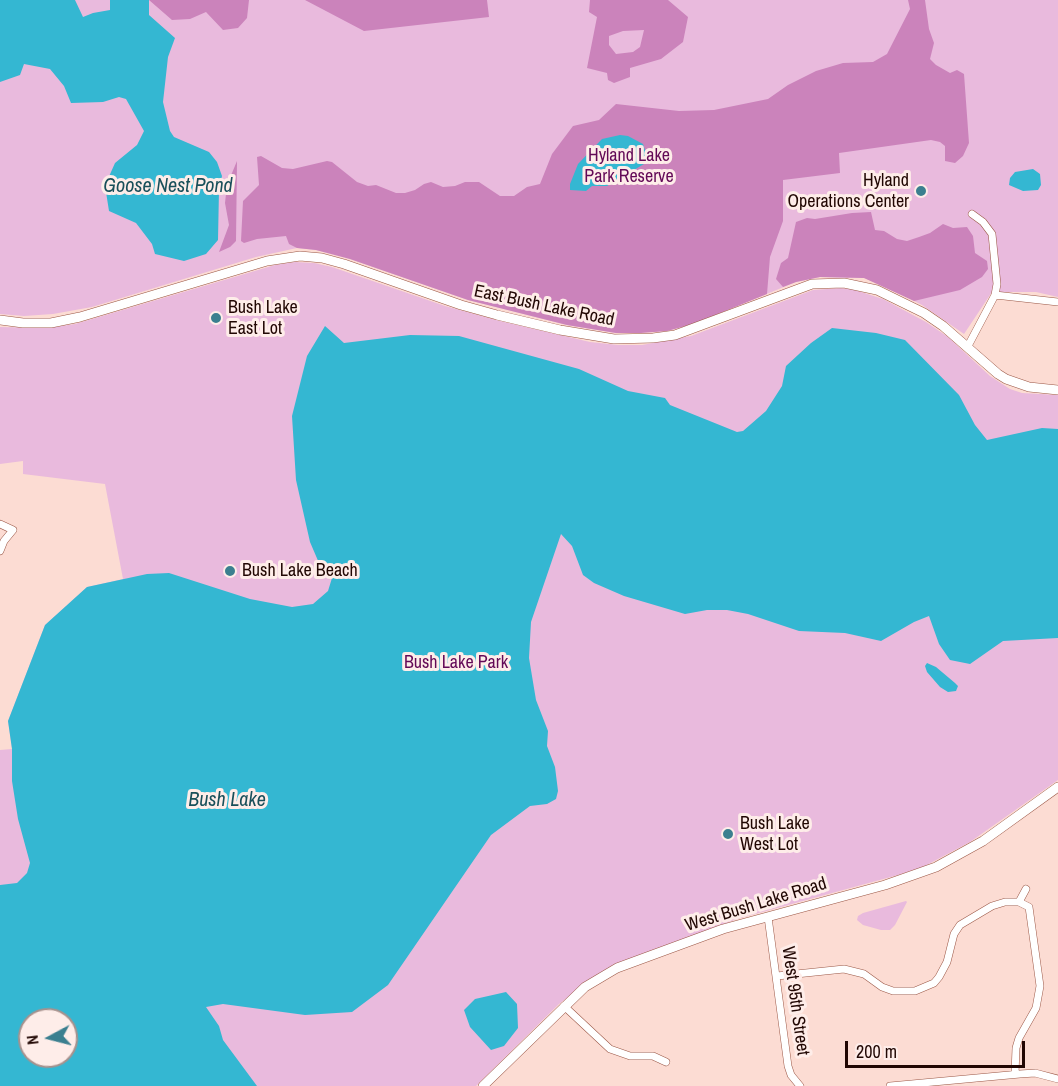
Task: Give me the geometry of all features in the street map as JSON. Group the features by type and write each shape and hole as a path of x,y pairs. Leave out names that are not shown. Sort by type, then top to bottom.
{"street":[{"path":"968,346 995,295 997,284 992,234 983,222 972,214"},
{"name":"East Bush Lake Road","path":"0,320 51,323 80,318 267,261 300,256 322,258 344,264 453,303 497,315 560,330 614,339 675,335 805,286 829,282 877,290 904,302 943,326 998,374 1017,384 1058,390"},
{"path":"995,295 1058,302"},
{"path":"0,524 13,530 4,541 0,551"},
{"name":"West Bush Lake Road","path":"483,1086 585,987 617,968 723,929 893,883 936,867 983,841 1058,787"},
{"path":"1019,902 1026,889"},
{"path":"777,976 844,969 864,974 882,987 893,991 904,993 915,991 934,983 939,976 947,962 954,934 960,925 992,906 1005,902 1019,902 1029,907 1040,986 1039,997 1031,1019 1019,1038 1016,1048 1014,1074"},
{"name":"West 95th Street","path":"768,916 788,1066 791,1075 800,1086"},
{"path":"564,1006 610,1049 630,1056 652,1056 666,1062"},
{"path":"890,1086 1035,1073 1058,1079"}],"green space":[{"name":"Hyland Lake Park Reserve","path":"0,0 1058,0 1058,297 1036,292 992,292 964,334 922,305 887,287 864,278 820,277 796,282 693,324 667,331 616,333 567,325 468,300 350,259 316,250 297,248 256,257 92,307 53,314 24,316 0,314"},
{"path":"149,0 249,0 247,18 238,28 223,30 206,12 190,19 172,20"},
{"path":"305,0 487,0 489,17 364,31"},
{"path":"590,0 668,0 688,17 683,42 661,59 630,68 630,77 614,83 608,80 607,73 587,68 597,17 589,12","holes":["644,30 640,47 633,52 616,54 609,45 609,36 623,31"]},
{"path":"908,0 925,0 929,29 934,43 930,59 950,73 957,70 964,74 969,143 963,156 955,163 945,161 945,146 931,140 839,153 840,173 783,180 783,221 770,257 767,294 693,324 667,331 641,333 616,333 567,325 468,300 350,259 316,250 297,248 289,244 286,236 257,239 244,243 241,241 243,201 259,185 257,157 261,156 282,168 293,169 327,161 332,162 357,182 368,186 376,185 396,193 415,190 431,182 443,187 465,182 479,182 500,196 514,196 527,187 540,184 552,154 573,126 599,120 616,104 679,111 714,110 768,99 788,85 816,71 843,63 873,62 887,54 910,9"},
{"path":"237,161 236,241 219,252 229,225 225,203 227,185"},
{"path":"871,212 875,230 884,231 897,239 907,241 930,233 943,224 953,228 967,227 973,236 975,253 987,261 988,269 982,277 960,290 914,301 864,278 820,277 783,287 776,279 781,263 788,258 796,222 807,218"},
{"name":"Bush Lake Park","path":"295,262 332,267 445,306 500,321 590,342 618,345 642,345 691,336 813,290 841,288 883,299 926,322 948,337 990,376 1010,389 1022,393 1058,395 1058,780 970,842 923,867 737,919 617,965 594,977 559,1004 476,1086 0,1086 0,750 12,749 8,721 45,625 87,587 123,579 105,484 23,474 23,461 0,464 0,327 48,328 75,324 275,265"},
{"path":"906,901 895,925 890,930 863,925 857,920 858,916 863,913"}],"water":[{"name":"Goose Nest Pond","path":"0,0 75,0 83,17 110,10 110,0 149,0 149,15 175,38 168,57 163,102 170,131 174,137 209,152 217,162 222,176 219,189 218,240 206,254 184,261 155,254 152,244 136,223 109,211 107,181 115,163 137,145 144,131 126,99 119,97 103,102 71,103 64,86 50,69 24,64 20,75 0,82"},
{"path":"620,135 628,136 643,144 646,153 644,164 607,186 592,186 586,191 570,190 578,164 602,139"},
{"path":"1033,169 1040,174 1041,185 1038,190 1023,191 1009,185 1010,178 1015,172"},
{"name":"Bush Lake","path":"325,326 344,343 410,335 459,336 579,369 628,391 665,398 670,405 737,432 743,431 766,411 782,386 786,366 811,343 832,328 876,333 905,340 959,395 975,425 987,440 1042,428 1058,429 1058,638 1003,641 970,664 950,660 939,644 929,616 881,641 845,633 799,631 748,614 727,610 707,610 685,614 624,596 594,583 583,575 572,546 561,534 531,622 529,658 536,700 548,731 547,746 555,767 558,791 556,799 547,804 530,806 491,835 388,985 352,1012 305,1015 223,1004 206,1007 219,1026 223,1040 257,1086 0,1086 0,885 17,883 27,873 30,863 18,819 12,781 12,749 8,721 45,625 87,587 147,574 169,573 250,599 292,607 313,604 328,591 332,578 319,563 310,542 296,480 292,416 307,356"},
{"path":"927,663 936,667 955,683 958,686 956,691 948,692 940,687 927,672 925,666"},
{"path":"506,992 517,1004 518,1028 504,1046 491,1050 470,1027 464,1010 475,999"}],"place":[{"name":"Hyland Operations Center","path":"921,191"},
{"name":"Bush Lake East Lot","path":"216,318"},
{"name":"Bush Lake Beach","path":"230,571"},
{"name":"Bush Lake West Lot","path":"728,834"}]}
